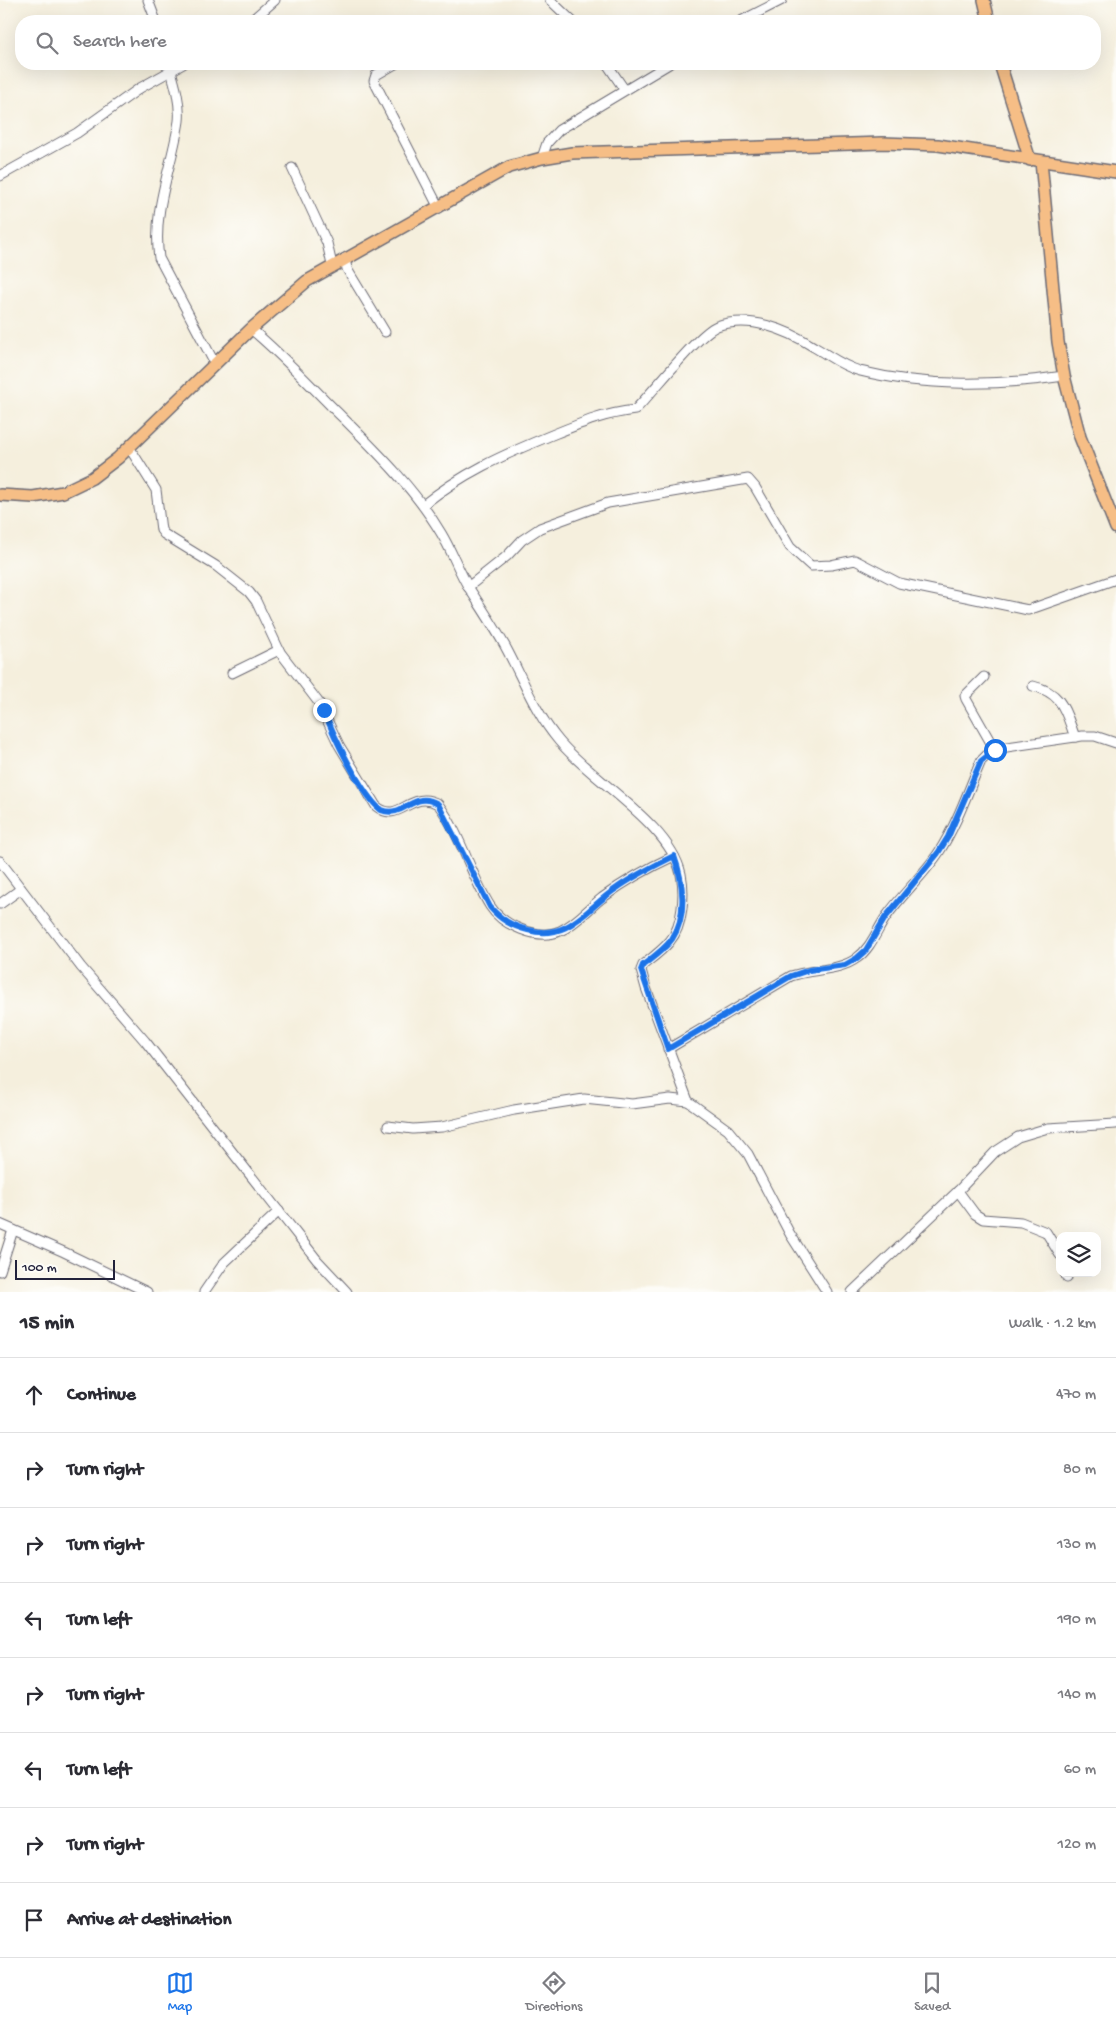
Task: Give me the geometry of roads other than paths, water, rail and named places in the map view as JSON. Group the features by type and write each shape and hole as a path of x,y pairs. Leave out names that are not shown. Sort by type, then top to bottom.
{"main road":[{"path":"984,0 988,15"},
{"path":"1002,70 1036,160 1058,342 1064,376 1080,437 1116,528"},
{"path":"0,495 33,497 63,492 92,478 129,447 251,329 307,281 332,265 439,208 510,167 542,158 582,153 883,143 938,145 1116,172"}],"street":[{"path":"148,0 154,15"},
{"path":"258,15 275,0"},
{"path":"550,0 566,15"},
{"path":"753,15 782,0"},
{"path":"0,176 78,133 166,70"},
{"path":"171,70 178,104 179,120 160,203 157,245 159,258 192,317 214,364"},
{"path":"385,70 376,75 374,81 439,208"},
{"path":"611,70 624,90"},
{"path":"542,158 547,143 559,130 659,70"},
{"path":"292,168 327,243 332,265"},
{"path":"345,258 347,269 385,332"},
{"path":"423,505 445,487 496,457 606,413 635,410 702,337 715,327 731,323 744,322 781,330 816,348 834,361 862,371 954,383 1032,381 1064,376"},
{"path":"251,329 357,432 423,505 442,535 468,587 505,646 537,711 550,730 565,748 650,824 674,856 681,875 682,902 679,923 672,939 643,965 641,970 688,1101"},
{"path":"129,447 156,490 159,522 164,534 216,566 249,592 260,609 279,650 324,710 339,745 376,806 381,810 392,812 418,799 425,798 438,804 490,907 500,918 511,925 536,932 559,932 568,927 616,888 641,872 674,856"},
{"path":"468,587 507,556 522,540 540,528 616,501 748,479 755,486 790,547 811,566 831,565 856,560 900,583 1028,610 1116,578"},
{"path":"232,672 279,650"},
{"path":"984,677 965,696 995,750"},
{"path":"1033,686 1054,693 1063,706 1075,736"},
{"path":"668,1049 791,976 809,970 845,965 866,950 885,918 938,853 948,837 981,761 995,750 1075,736 1095,736 1116,743"},
{"path":"0,861 81,967 145,1041 327,1271 347,1292"},
{"path":"0,904 21,889"},
{"path":"388,1126 413,1129 442,1126 514,1110 584,1099 632,1104 670,1100 688,1101 728,1130 748,1154 790,1234 827,1292"},
{"path":"852,1292 958,1191 995,1152 1018,1137 1048,1128 1116,1124"},
{"path":"958,1191 975,1214 983,1219 1021,1222 1046,1232 1056,1248"},
{"path":"204,1292 224,1262 279,1211"},
{"path":"0,1224 147,1292"},
{"path":"0,1270 13,1230"}]}
